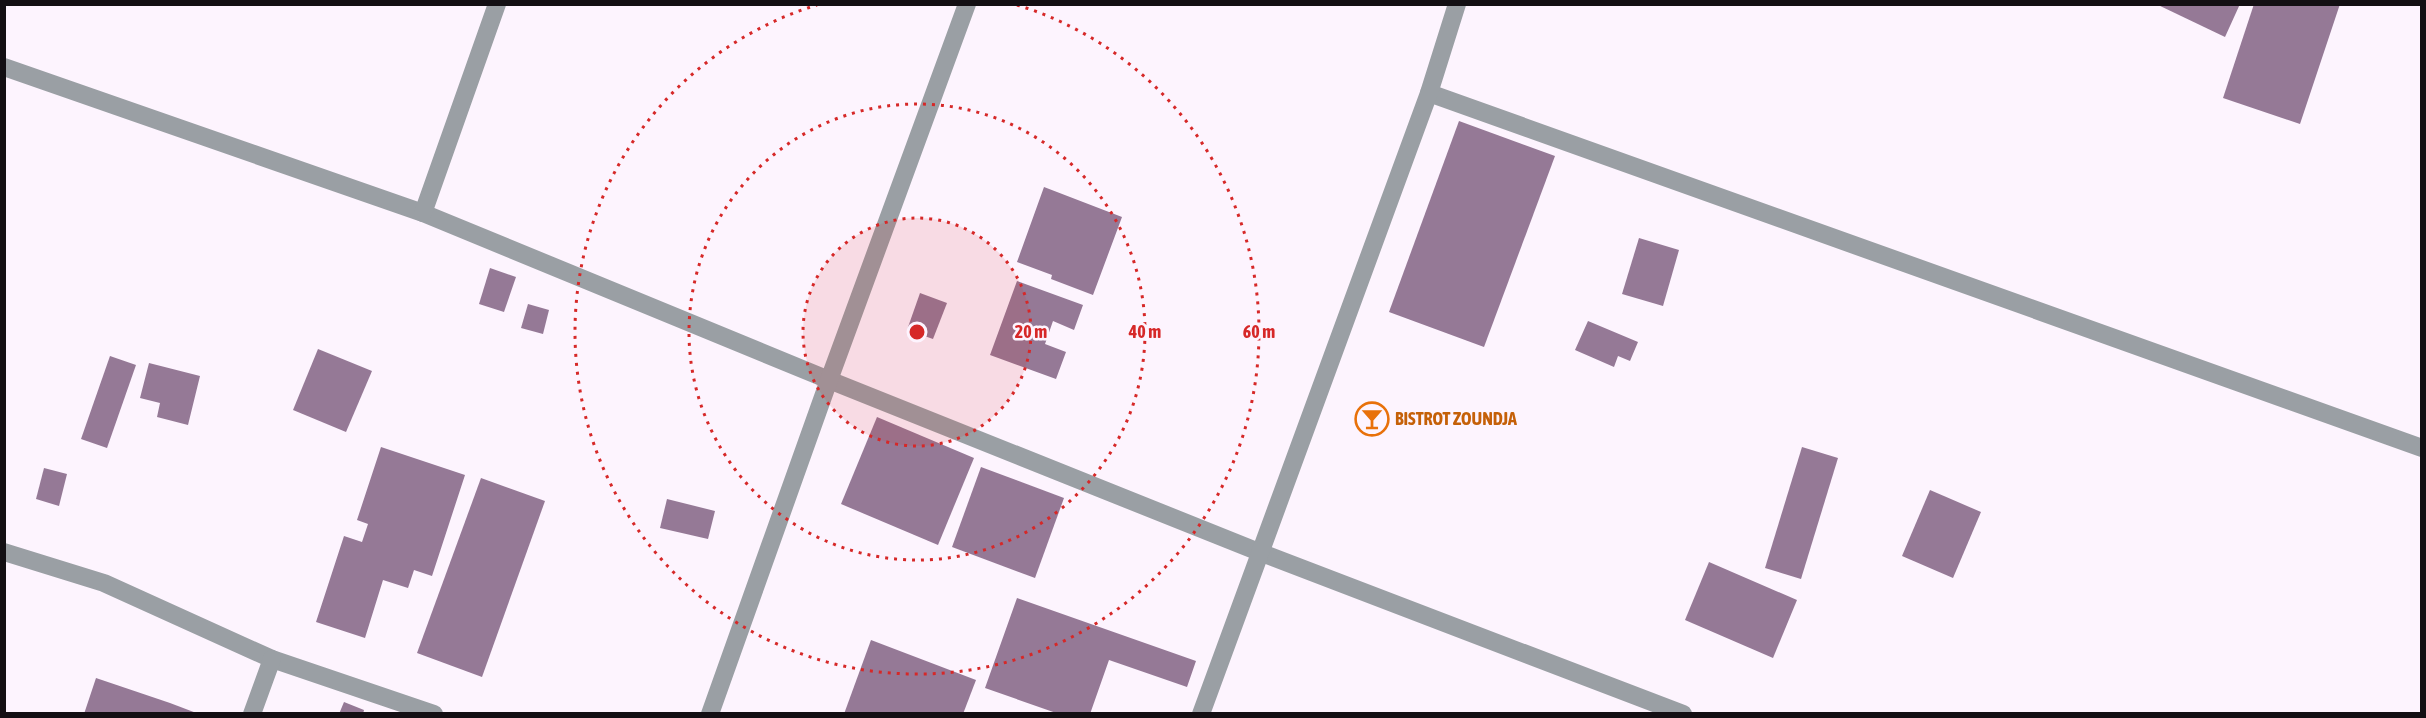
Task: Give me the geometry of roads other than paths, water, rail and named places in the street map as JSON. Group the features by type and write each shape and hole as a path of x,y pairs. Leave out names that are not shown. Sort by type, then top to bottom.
{"street":[{"path":"423,213 497,4"},
{"path":"710,714 967,4"},
{"path":"1201,714 1429,93 1457,4"},
{"path":"4,67 423,213 829,380 1259,552 1674,712"},
{"path":"1429,93 2421,448"},
{"path":"4,552 104,583 272,659 434,714"},
{"path":"252,714 272,659"}],"place":[{"name":"BISTROT ZOUNDJA","path":"1372,419"}]}
